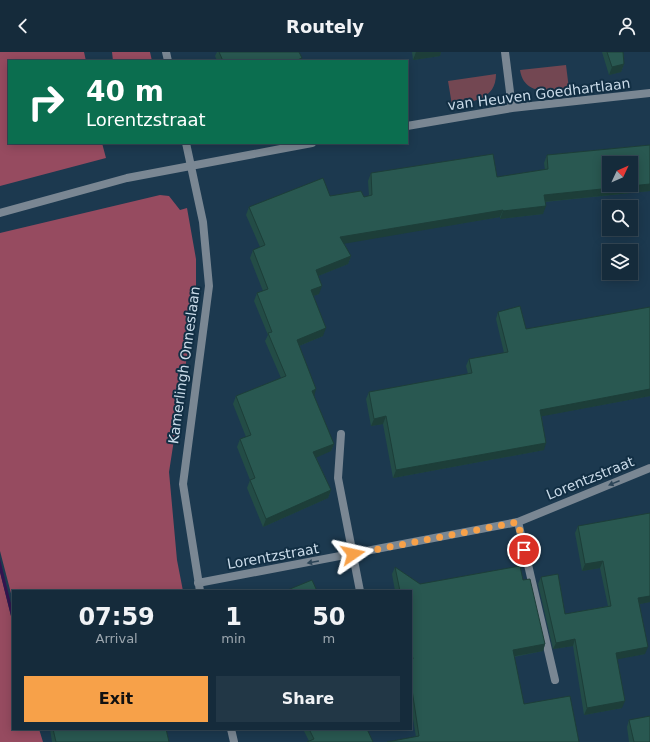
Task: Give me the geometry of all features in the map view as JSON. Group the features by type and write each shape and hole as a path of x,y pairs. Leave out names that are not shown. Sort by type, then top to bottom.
{"street":[{"path":"505,52 512,108"},
{"name":"van Heuven Goedhartlaan","path":"408,126 512,108 650,93"},
{"name":"Kamerlingh Onneslaan","path":"186,144 203,222 209,286 182,484 199,587"},
{"path":"0,213 127,178 307,144"},
{"path":"341,434 338,478 360,590"},
{"name":"Lorentzstraat","path":"199,587 353,554 518,522 650,468"},
{"path":"518,522 555,680"},
{"path":"231,730 234,742"}],"shaded area":[{"path":"0,52 84,52 86,60 8,60 8,144 102,144 106,158 0,186"},
{"path":"112,52 150,52 152,60 113,60"},
{"path":"566,65 569,89 562,90 546,91 532,88 522,78 520,70"},
{"path":"496,74 495,83 492,89 482,98 467,103 452,105 448,81"},
{"path":"160,195 169,196 180,210 187,208 196,259 196,298 169,472 177,560 183,590 12,590 12,597 0,551 0,233"},
{"path":"0,559 12,608 12,620 0,572"},
{"path":"0,572 12,620 12,730 39,730 43,742 0,742"}],"building":[{"path":"219,52 299,52 302,58 297,60 223,60"},
{"path":"607,52 623,52 624,64 612,67"},
{"path":"650,145 650,184 638,185 638,156 602,156 602,189 544,195 546,206 503,210 340,237 351,256 316,270 322,286 311,290 326,328 297,340 316,389 312,391 334,444 313,452 331,490 266,519 250,480 255,478 240,439 251,435 236,396 286,376 268,333 272,332 257,293 268,289 253,250 265,245 249,207 323,178 330,196 361,191 364,197 372,195 371,173 493,154 497,177 548,169 547,155"},
{"path":"520,306 526,329 650,307 650,389 540,410 546,443 396,470 386,416 374,419 369,392 472,373 469,359 508,352 498,312"},
{"path":"650,513 650,596 638,598 648,647 616,653 625,701 587,708 575,639 556,643 541,577 558,574 565,614 611,606 603,561 585,564 578,526"},
{"path":"520,566 523,580 530,579 545,644 513,650 524,704 570,696 579,742 387,742 419,736 412,690 412,590 400,590 395,567 420,584"},
{"path":"312,580 317,590 287,590"},
{"path":"650,716 650,742 634,742 629,720"},
{"path":"53,730 166,730 169,742 56,742"},
{"path":"310,730 367,730 373,742 307,742 314,739"}],"route":[{"path":"353,554 518,522 524,550"}]}
